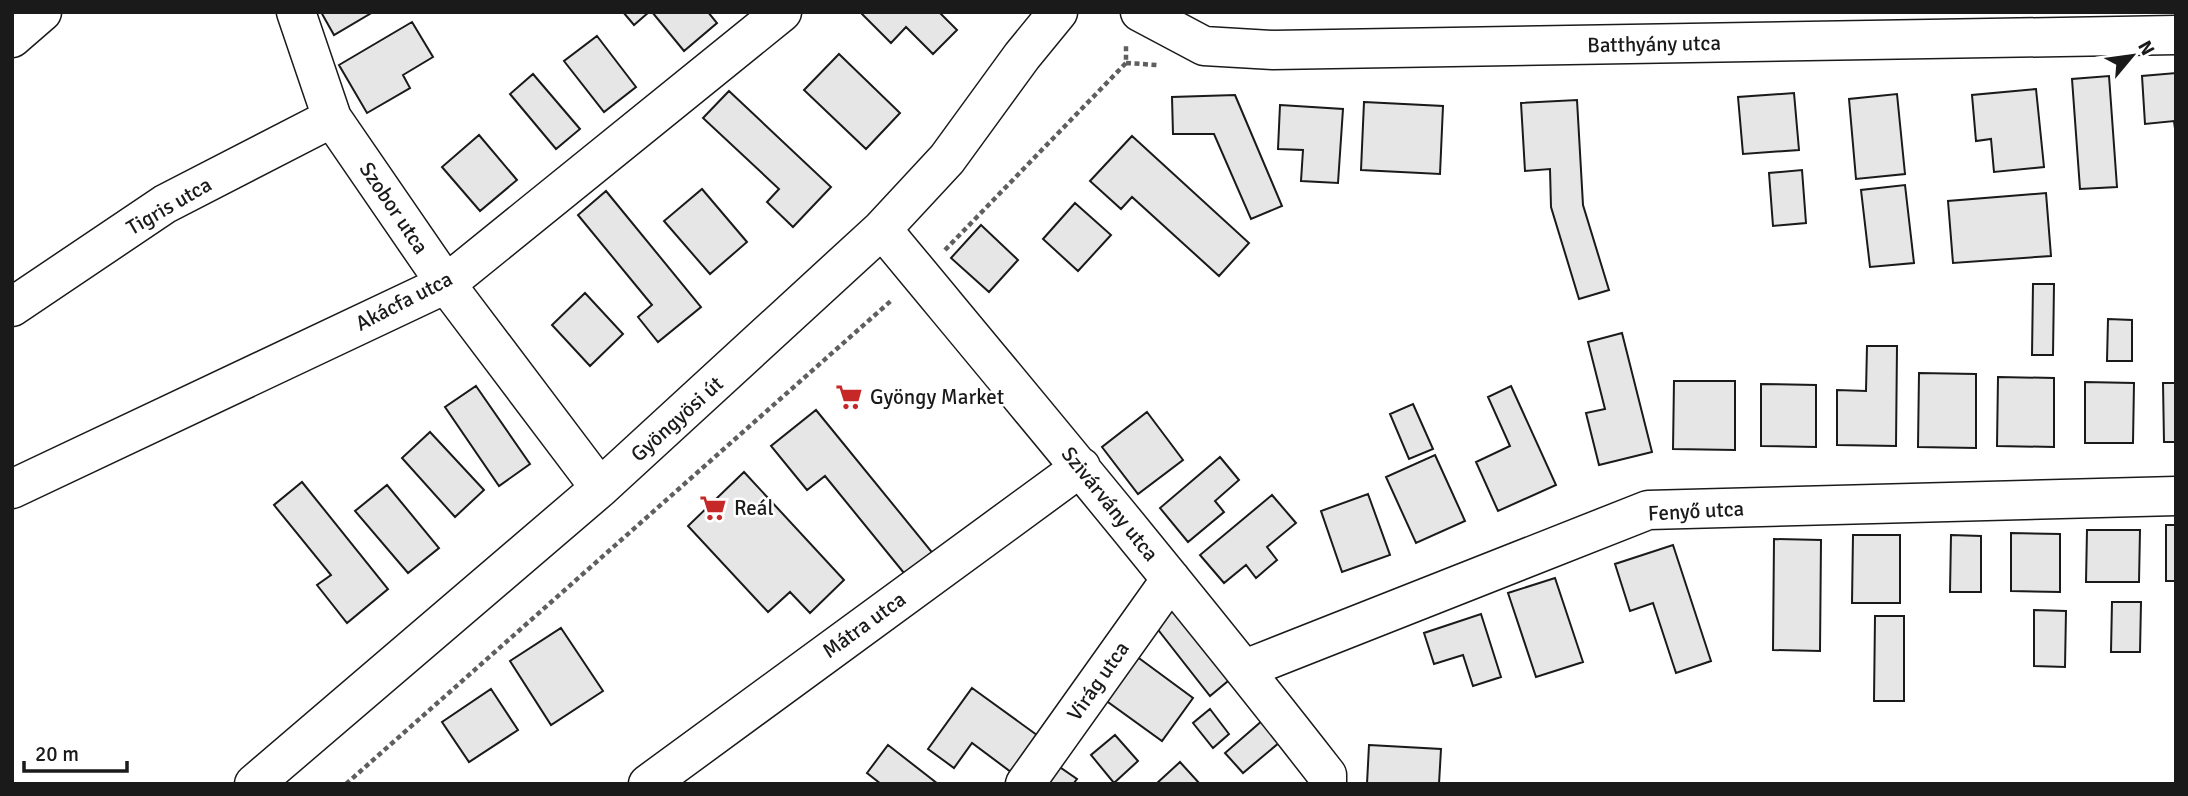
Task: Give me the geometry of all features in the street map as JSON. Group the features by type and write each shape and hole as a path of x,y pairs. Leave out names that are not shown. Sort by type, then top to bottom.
{"street":[{"path":"12,38 42,12"},
{"name":"Szobor utca","path":"296,12 332,118 446,284 600,488"},
{"name":"Akácfa utca","path":"12,489 446,284 782,12"},
{"name":"Gyöngyösi út","path":"273,777 600,488 882,229 947,159 1058,12"},
{"name":"Batthyány utca","path":"1133,25 1204,46 1273,50 2176,35"},
{"name":"Tigris utca","path":"12,307 165,204 332,118"},
{"name":"Szivárvány utca","path":"882,229 1245,669 1327,775 1327,784"},
{"name":"Mátra utca","path":"648,784 1081,467"},
{"name":"Fenyő utca","path":"1245,669 1648,510 2176,496"},
{"name":"Virág utca","path":"1025,784 1171,579"}],"path":[{"path":"346,784 920,275 1126,63 1133,25"}],"building":[{"path":"321,12 373,12 334,35"},
{"path":"623,12 649,12 634,25"},
{"path":"652,12 708,12 717,23 684,51"},
{"path":"860,12 939,12 957,30 933,54 906,27 891,43"},
{"path":"412,22 433,57 403,75 410,88 367,113 339,65"},
{"path":"597,36 636,87 604,112 564,61"},
{"path":"839,54 900,113 866,149 804,90"},
{"path":"2176,73 2176,136 2174,121 2145,124 2142,76"},
{"path":"533,74 580,129 556,149 510,94"},
{"path":"2109,76 2117,187 2080,189 2072,79"},
{"path":"2036,89 2044,167 1994,172 1991,139 1976,141 1972,95"},
{"path":"729,91 831,187 793,227 767,202 779,189 703,118"},
{"path":"1794,93 1799,150 1743,154 1738,97"},
{"path":"1897,94 1905,174 1856,179 1849,99"},
{"path":"1235,95 1282,206 1251,219 1214,134 1173,134 1172,97"},
{"path":"1577,100 1583,205 1609,290 1579,299 1551,207 1550,169 1525,171 1521,103"},
{"path":"1364,102 1443,106 1440,174 1361,170"},
{"path":"1280,105 1343,109 1338,183 1301,181 1303,150 1278,149"},
{"path":"479,135 517,180 480,211 442,167"},
{"path":"1132,136 1249,243 1219,276 1132,197 1121,209 1090,181"},
{"path":"1802,170 1806,223 1773,226 1769,173"},
{"path":"1905,185 1914,263 1870,267 1861,190"},
{"path":"702,189 747,242 710,274 664,221"},
{"path":"606,191 701,307 658,342 638,317 652,305 578,215"},
{"path":"2046,193 2051,256 1953,263 1948,201"},
{"path":"1075,203 1111,235 1078,271 1043,239"},
{"path":"981,225 1018,260 989,292 951,258"},
{"path":"2033,284 2054,284 2053,355 2032,355"},
{"path":"585,293 623,334 590,366 552,325"},
{"path":"2108,319 2132,320 2132,361 2107,361"},
{"path":"1622,333 1652,452 1599,465 1586,413 1605,409 1588,342"},
{"path":"1867,346 1897,346 1896,446 1837,445 1837,390 1866,391"},
{"path":"1919,373 1976,374 1976,448 1918,447"},
{"path":"1998,377 2054,378 2054,447 1997,446"},
{"path":"1674,381 1735,381 1735,450 1673,449"},
{"path":"2085,382 2134,383 2133,443 2085,443"},
{"path":"2163,383 2176,383 2176,442 2164,442"},
{"path":"1761,384 1816,385 1816,447 1761,446"},
{"path":"476,386 530,464 499,486 445,407"},
{"path":"1511,386 1556,485 1498,511 1476,462 1510,446 1488,397"},
{"path":"1413,404 1433,449 1409,459 1390,414"},
{"path":"816,410 944,567 917,589 825,476 807,490 771,446"},
{"path":"1147,412 1183,460 1138,494 1102,447"},
{"path":"430,432 484,490 455,517 402,458"},
{"path":"1435,455 1465,521 1416,543 1386,477"},
{"path":"1220,457 1239,480 1215,501 1224,512 1188,542 1160,508"},
{"path":"744,472 844,580 810,613 790,592 768,612 688,526"},
{"path":"302,482 388,589 347,623 317,585 331,575 274,505"},
{"path":"387,485 439,548 408,573 355,511"},
{"path":"1368,494 1390,555 1342,572 1321,511"},
{"path":"1272,495 1296,523 1267,547 1277,560 1256,578 1246,565 1224,583 1200,555"},
{"path":"2166,525 2176,525 2176,581 2166,581"},
{"path":"2087,530 2140,530 2139,582 2086,582"},
{"path":"2011,533 2060,534 2060,592 2011,591"},
{"path":"1853,535 1900,535 1900,603 1852,603"},
{"path":"1951,535 1981,536 1981,592 1950,592"},
{"path":"1774,539 1821,540 1820,651 1773,650"},
{"path":"1673,545 1711,661 1676,673 1653,603 1630,611 1615,564"},
{"path":"1555,578 1583,662 1536,677 1508,593"},
{"path":"2112,602 2141,602 2140,652 2111,652"},
{"path":"1176,603 1234,676 1210,696 1152,622"},
{"path":"2034,610 2066,611 2065,667 2034,666"},
{"path":"1481,614 1501,677 1473,686 1463,655 1434,664 1424,633"},
{"path":"1875,616 1904,616 1904,701 1874,701"},
{"path":"561,628 603,691 551,725 510,661"},
{"path":"1132,653 1193,698 1162,741 1101,697"},
{"path":"972,688 1041,738 1015,775 972,743 954,768 928,749"},
{"path":"491,689 518,730 469,762 442,722"},
{"path":"1210,709 1229,734 1213,748 1193,723"},
{"path":"1263,720 1280,742 1243,773 1225,753"},
{"path":"1115,735 1138,761 1114,783 1091,755"},
{"path":"888,745 938,784 881,784 867,773"},
{"path":"1369,745 1441,749 1439,784 1367,784"},
{"path":"1048,759 1077,779 1073,784 1030,784"},
{"path":"1180,762 1200,784 1156,784"}],"place":[{"name":"Gyöngy Market","path":"849,397"},
{"name":"Reál","path":"713,508"}]}
